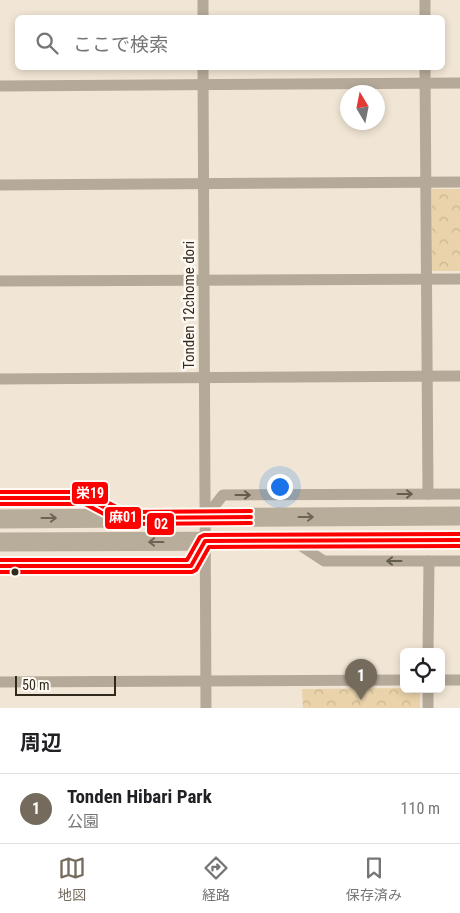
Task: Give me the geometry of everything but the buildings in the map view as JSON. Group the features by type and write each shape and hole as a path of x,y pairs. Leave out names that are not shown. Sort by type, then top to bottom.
{"main road":[{"path":"0,518 460,516"},
{"path":"0,542 460,540"}],"street":[{"path":"203,0 203,15"},
{"path":"425,0 425,15"},
{"name":"Tonden 12chome dori","path":"203,70 206,708"},
{"path":"425,70 428,494"},
{"path":"0,86 460,83"},
{"path":"0,185 460,182"},
{"path":"0,281 460,279"},
{"path":"0,379 460,376"},
{"path":"205,518 223,495 460,494"},
{"path":"0,498 87,498 124,518"},
{"path":"293,541 324,561 460,561"},
{"path":"0,566 191,566 205,542"},
{"path":"428,648 429,561"},
{"path":"0,682 400,680"},
{"path":"445,680 460,680"},
{"path":"428,693 428,708"}],"green space":[{"path":"432,189 460,189 460,271 432,271"},
{"path":"400,688 400,693 420,693 420,708 303,708 302,689"}],"transit line":[{"name":"栄19","path":"0,492 88,492 126,512 251,511"},
{"name":"麻01","path":"0,498 87,498 124,518 251,517"},
{"name":"02","path":"0,504 85,504 123,524 251,523"},
{"name":"栄19","path":"0,560 187,560 200,537 204,535 460,534"},
{"name":"麻01","path":"0,566 191,566 205,541 460,540"},
{"name":"02","path":"0,572 192,572 196,570 209,547 460,546"}],"place":[{"name":"Tonden Hibari Park","path":"361,700"}]}
